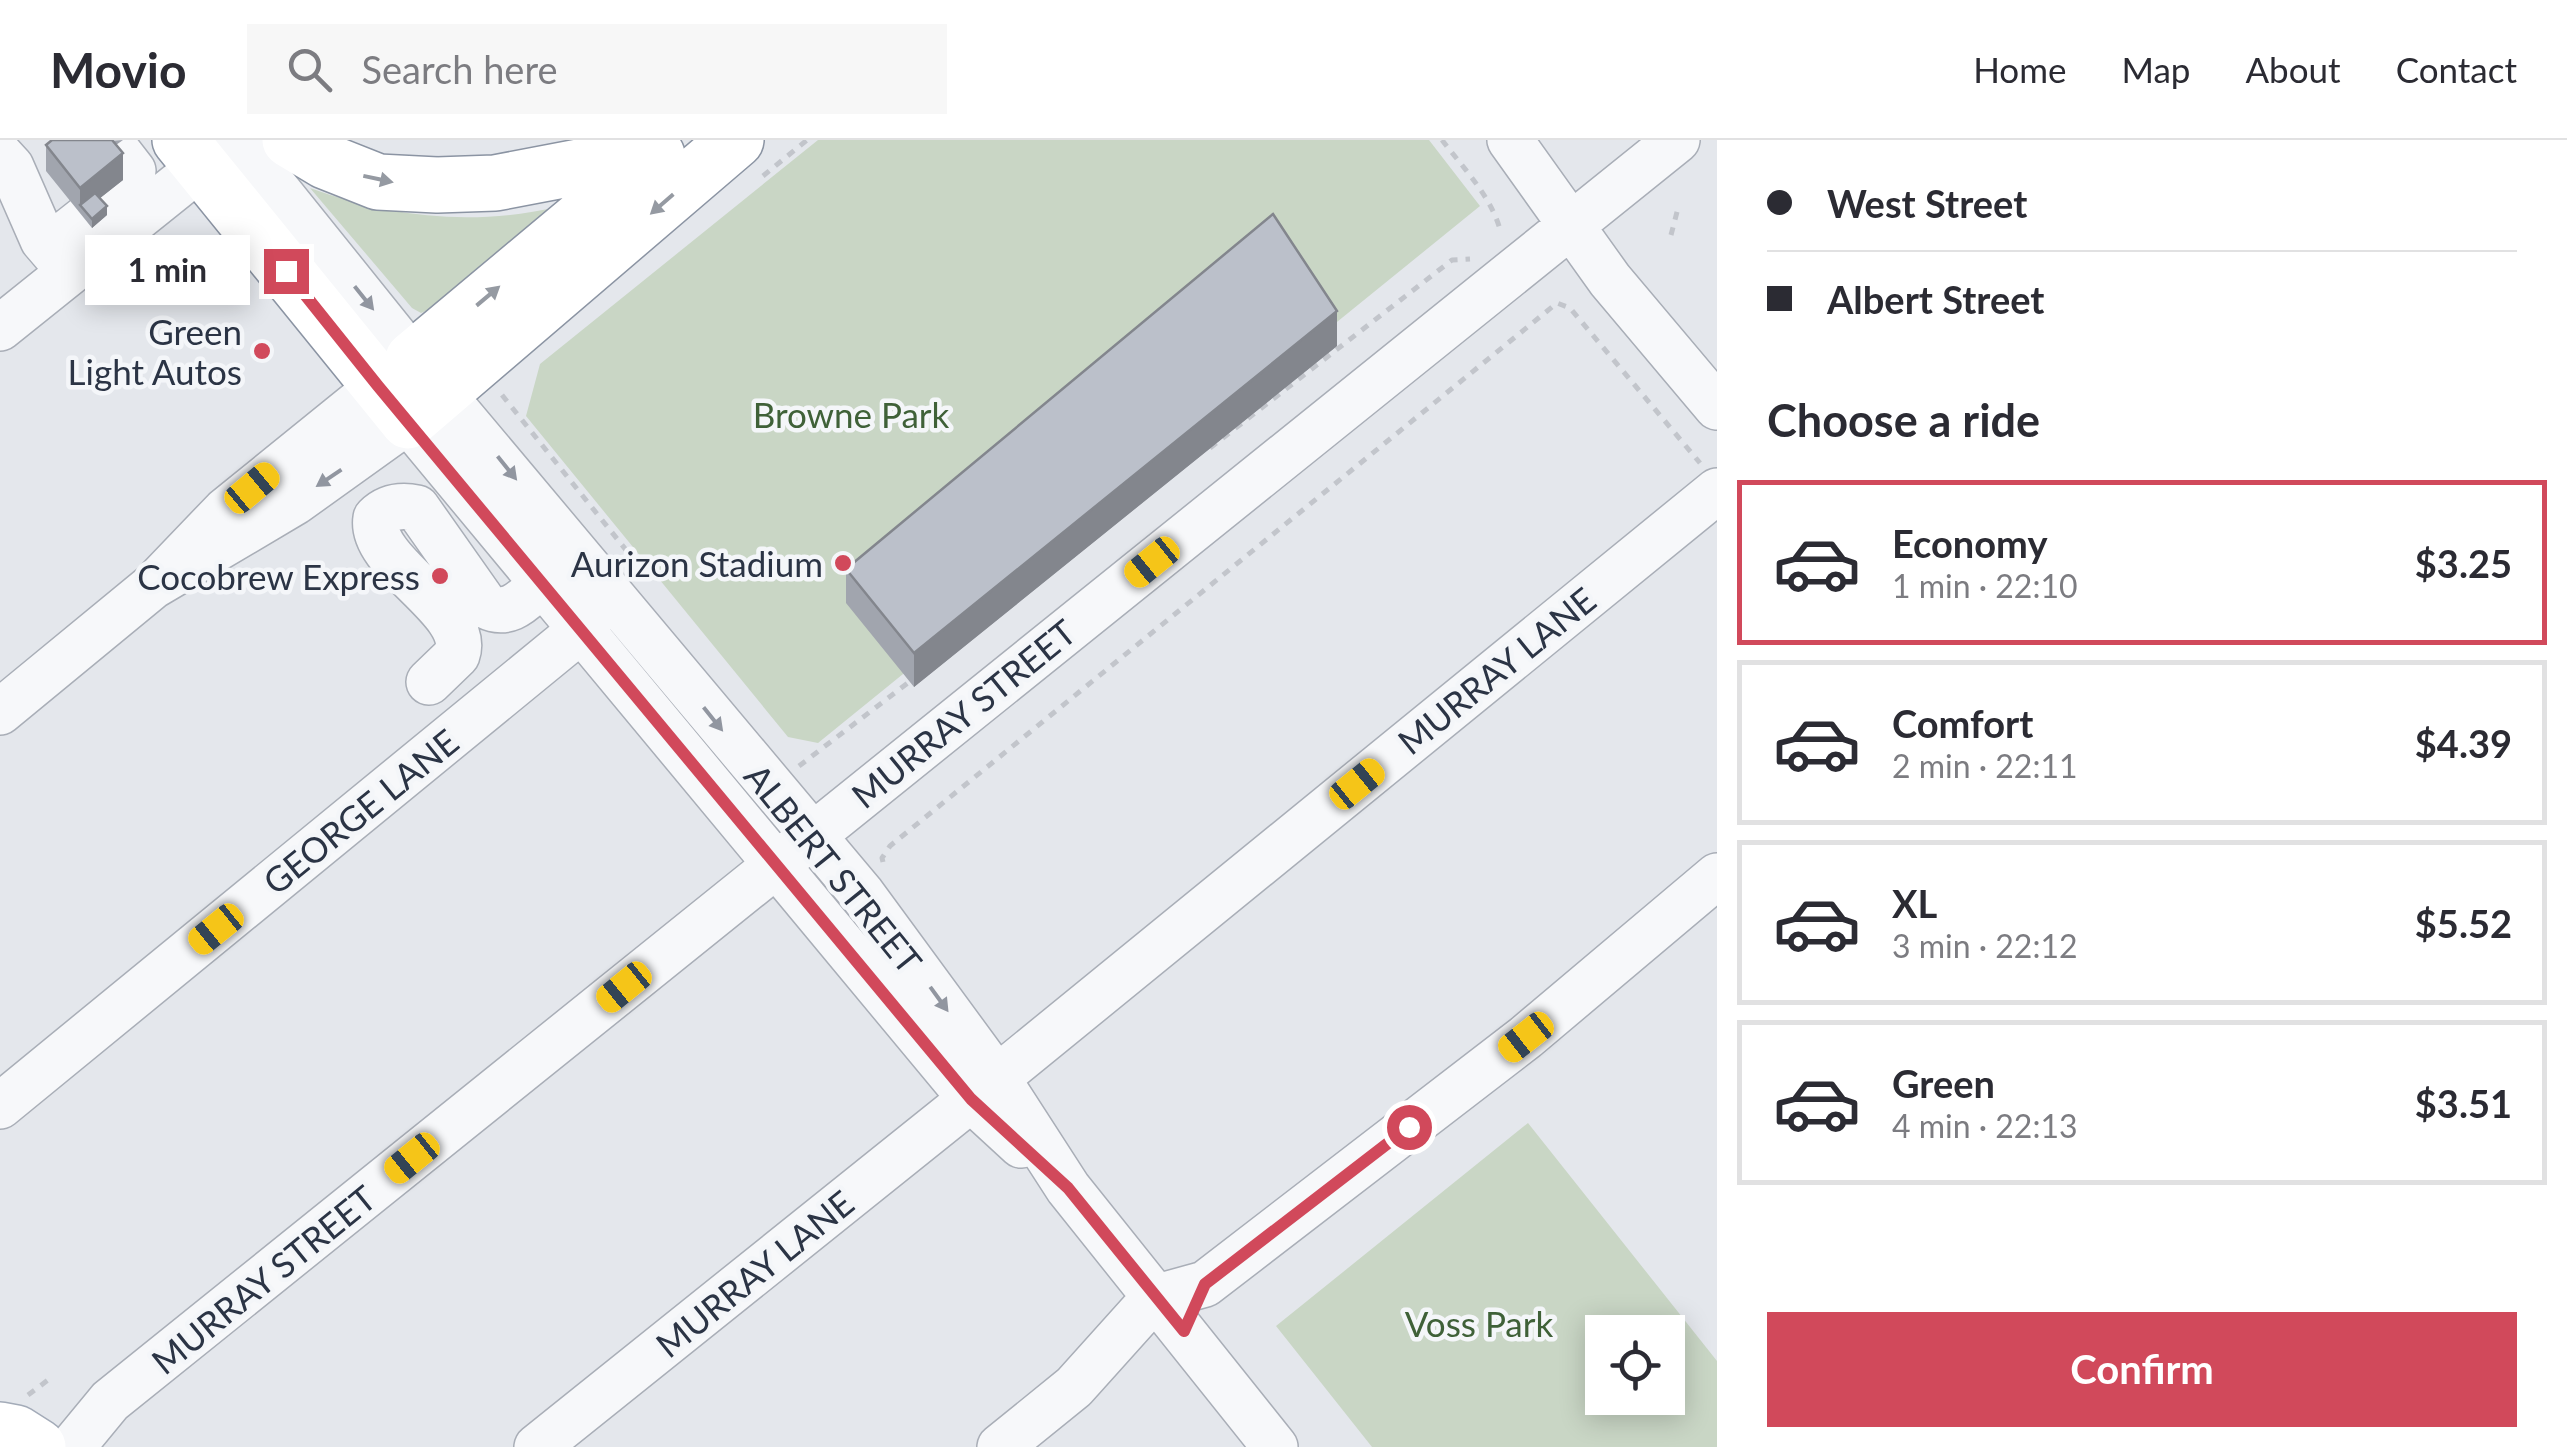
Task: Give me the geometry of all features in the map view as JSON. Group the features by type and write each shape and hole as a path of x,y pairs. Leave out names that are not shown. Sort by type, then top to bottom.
{"highway":[{"path":"290,140 324,161 378,182 437,185 496,183 605,162 645,140"},
{"path":"411,390 675,140"},
{"name":"ALBERT STREET","path":"207,149 411,390"},
{"path":"411,390 748,159"}],"street":[{"path":"0,328 125,187 132,171 110,140"},
{"path":"1510,140 1570,228 1717,408"},
{"name":"MURRAY STREET","path":"72,1447 110,1402 1677,140"},
{"path":"54,144 7,165 59,259"},
{"path":"59,259 207,149"},
{"path":"0,712 153,586 295,502 411,390"},
{"name":"ALBERT STREET","path":"411,390 583,560 767,784 813,834 862,894 984,1088"},
{"name":"ALBERT STREET","path":"411,390 542,584 777,864 984,1088 1274,1447"},
{"name":"MURRAY LANE","path":"537,1447 984,1088 1711,480"},
{"path":"429,682 457,655 458,638 448,620 377,538 376,518 381,512 404,505 417,508 486,606 497,611 514,608 542,584"},
{"name":"ALBERT STREET","path":"581,630 594,612 583,560"},
{"name":"GEORGE LANE","path":"0,1106 581,630"},
{"path":"1000,1447 1074,1387 1154,1298 1205,1284 1526,1037 1717,876"},
{"path":"1074,1387 1184,1331 1205,1284"},
{"name":"MURRAY STREET","path":"18,1437 110,1402"}],"path":[{"path":"748,159 807,140"},
{"path":"1442,140 1496,214 1502,234 1498,248"},
{"path":"1671,236 1678,208"},
{"path":"1203,454 1452,260 1484,257"},
{"path":"890,872 882,858 890,846 1556,303 1570,308 1711,480"},
{"path":"499,391 647,576"},
{"path":"795,760 804,765 923,671"}],"green space":[{"name":"Browne Park","path":"818,140 1429,140 1480,206 818,743 788,737 526,416 540,364"},
{"path":"310,188 371,206 433,216 495,216 558,207 433,308 421,313 412,308"},
{"name":"Voss Park","path":"1528,1123 1680,1315 1585,1315 1585,1415 1685,1415 1685,1321 1717,1361 1717,1447 1372,1447 1276,1326"}],"building":[{"path":"52,140 112,140 123,153 80,188 46,145"},
{"path":"95,193 107,206 92,219 80,205"},
{"path":"1273,214 1337,311 914,653 846,569"}],"place":[{"name":"Green Light Autos","path":"262,351"},
{"name":"Aurizon Stadium","path":"843,563"},
{"name":"Cocobrew Express","path":"440,576"}],"route":[{"path":"286,271 971,1099 1068,1188 1184,1331 1205,1284 1409,1127"}]}
